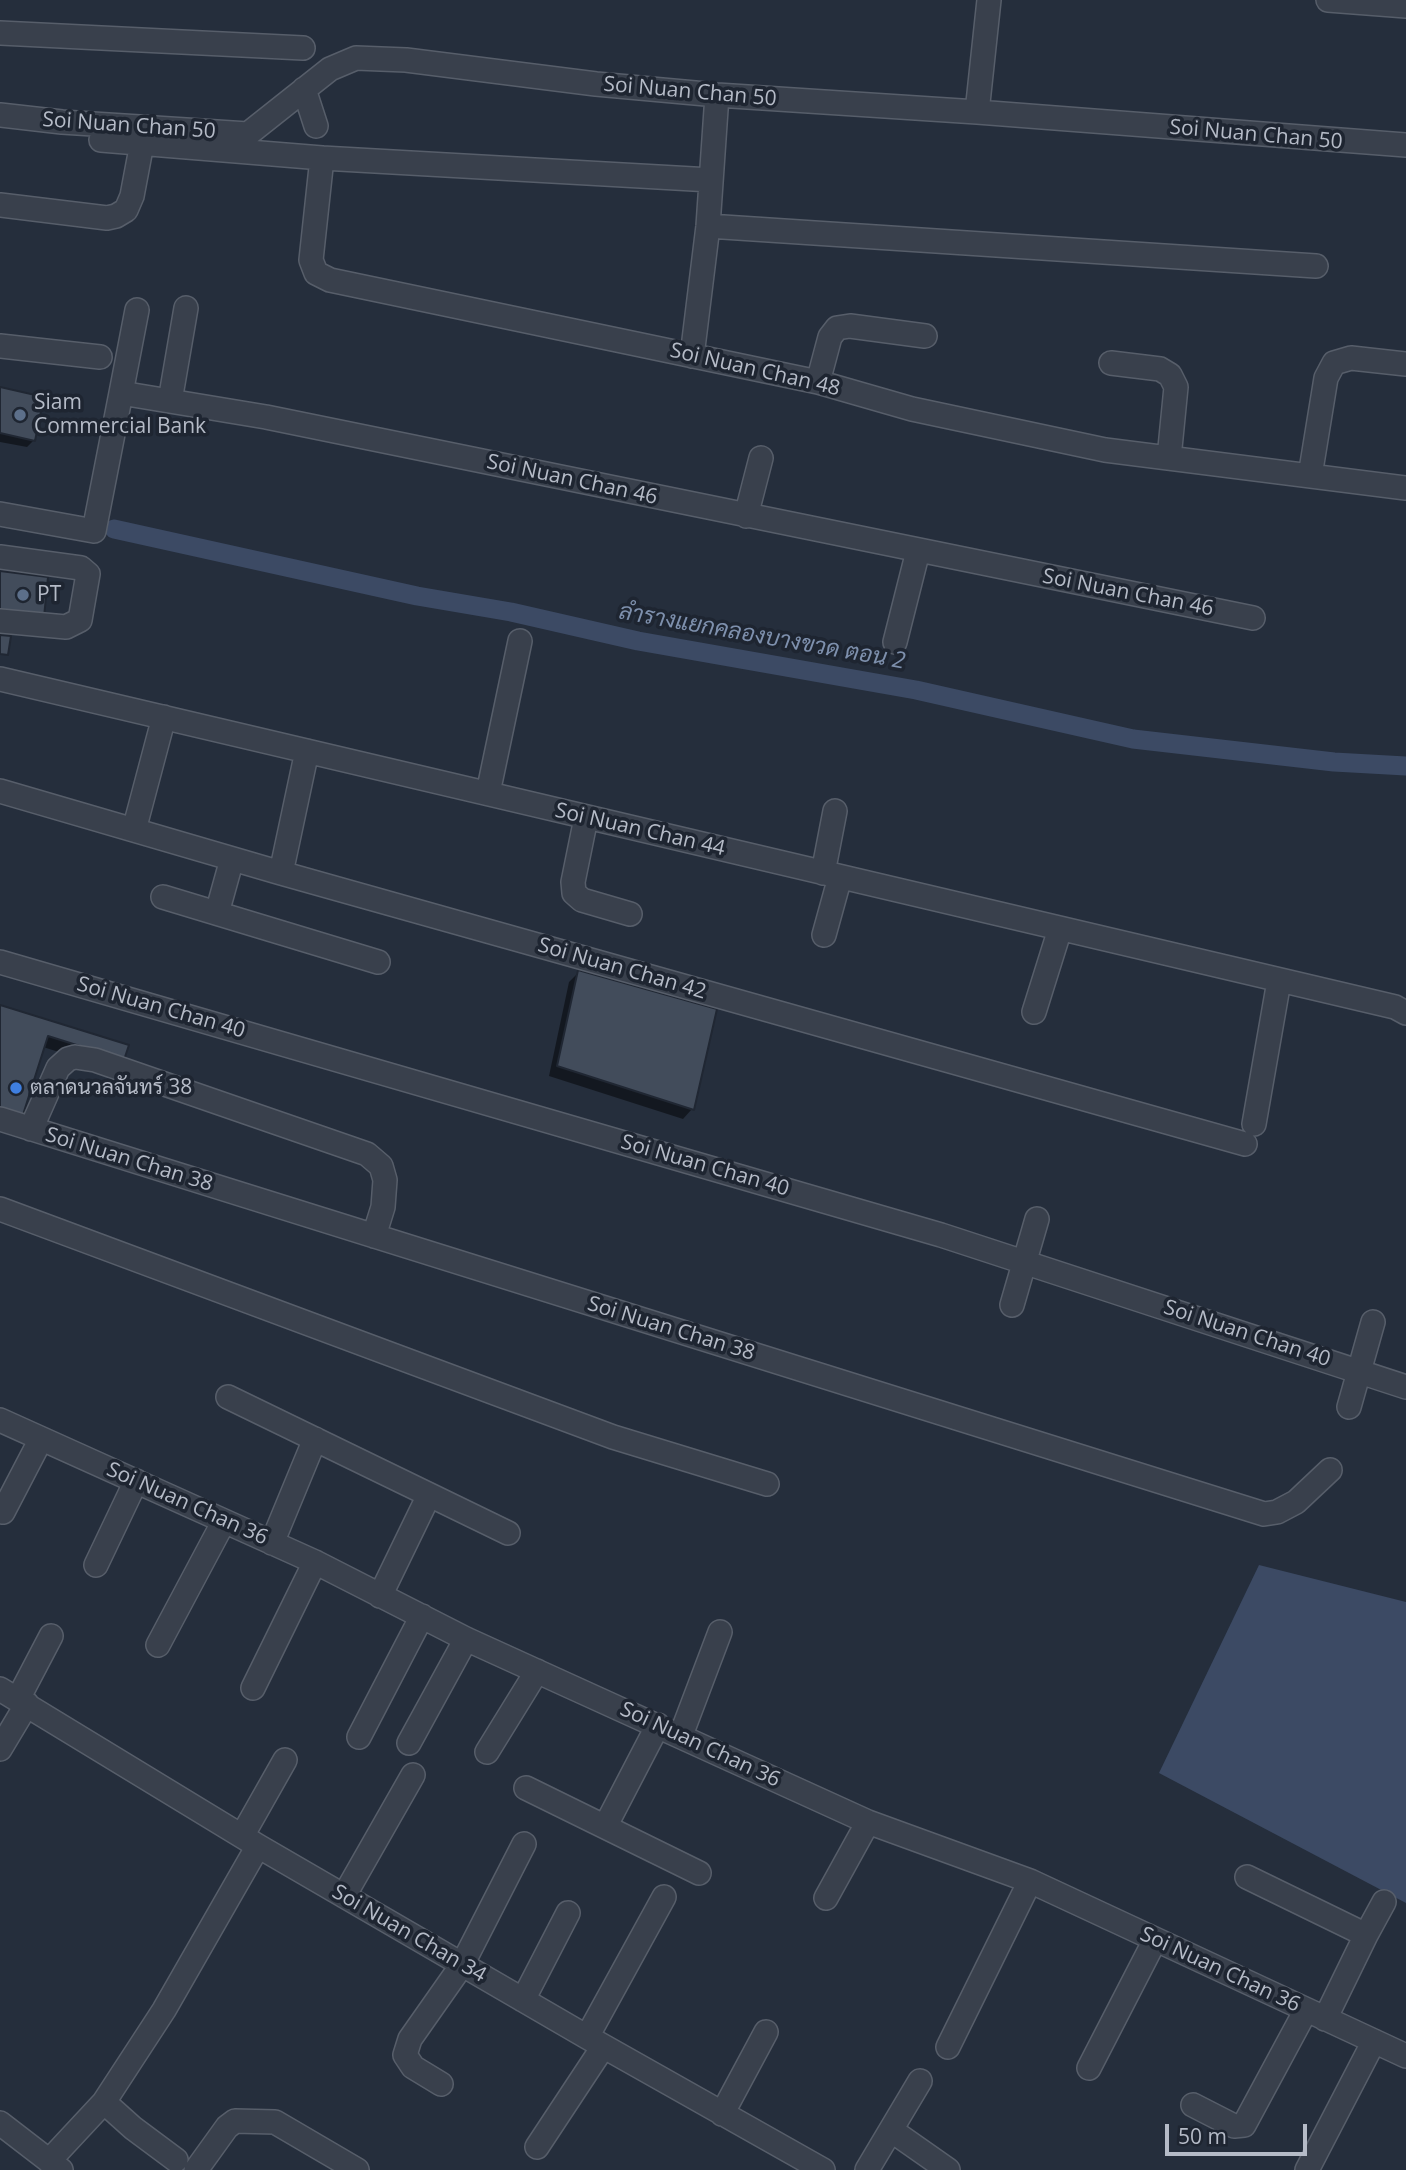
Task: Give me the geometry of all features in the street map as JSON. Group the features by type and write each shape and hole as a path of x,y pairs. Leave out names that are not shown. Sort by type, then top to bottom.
{"street":[{"path":"977,112 989,0"},
{"path":"1328,0 1406,6"},
{"path":"0,33 303,48"},
{"name":"Soi Nuan Chan 50","path":"0,115 62,122 248,134 330,69 356,58 405,60 596,84 717,95 1406,145"},
{"path":"304,89 316,126"},
{"path":"692,356 708,226 717,95"},
{"path":"0,131 322,158 710,180"},
{"path":"0,205 107,218 116,216 126,209 132,197 142,144"},
{"name":"Soi Nuan Chan 48","path":"322,158 311,260 316,273 330,280 818,382 951,417 1105,450 1406,488"},
{"path":"708,226 1316,266"},
{"path":"170,401 186,308"},
{"path":"0,514 94,531 136,310"},
{"path":"818,382 830,337 837,328 850,326 925,336"},
{"path":"0,346 100,357"},
{"path":"1310,476 1326,378 1334,363 1351,358 1406,364"},
{"path":"1111,363 1160,369 1170,375 1176,387 1169,458"},
{"name":"Soi Nuan Chan 46","path":"121,393 266,417 1253,618"},
{"path":"746,516 761,458"},
{"path":"895,642 918,551"},
{"path":"0,557 81,568 88,574 80,620 66,627 0,621"},
{"path":"488,793 520,641"},
{"name":"Soi Nuan Chan 44","path":"0,679 1395,1007 1406,1013"},
{"path":"134,830 164,717"},
{"path":"281,873 307,751"},
{"name":"Soi Nuan Chan 42","path":"0,791 281,873 1250,1134 1279,981"},
{"path":"824,935 832,875 835,811"},
{"path":"586,818 573,882 574,893 582,900 631,914"},
{"path":"216,914 232,859"},
{"path":"163,897 377,962"},
{"path":"1034,1012 1060,929"},
{"name":"Soi Nuan Chan 40","path":"0,961 928,1231 1406,1387"},
{"path":"31,1129 58,1068 68,1059 75,1057 95,1060 367,1154 381,1166 385,1180 383,1207 374,1236"},
{"name":"Soi Nuan Chan 38","path":"0,1119 1264,1514 1276,1512 1296,1502 1330,1470"},
{"path":"0,1209 613,1437 767,1484"},
{"path":"1012,1305 1037,1219"},
{"path":"1349,1407 1373,1322"},
{"path":"228,1397 508,1533"},
{"name":"Soi Nuan Chan 36","path":"0,1420 315,1562 466,1639 867,1822 1030,1881 1406,2056"},
{"path":"3,1512 41,1439"},
{"path":"272,1543 315,1439"},
{"path":"96,1565 136,1481"},
{"path":"380,1596 429,1495"},
{"path":"158,1645 224,1521"},
{"path":"253,1688 315,1562"},
{"path":"359,1737 422,1616"},
{"path":"681,1735 720,1632"},
{"path":"0,1749 15,1698 51,1636"},
{"path":"409,1744 466,1639"},
{"path":"487,1752 537,1671"},
{"name":"Soi Nuan Chan 34","path":"15,1698 250,1841 462,1965 823,2170"},
{"path":"606,1825 658,1725"},
{"path":"0,2123 55,2165 104,2102 164,2010 250,1841 285,1760"},
{"path":"344,1896 413,1775"},
{"path":"526,1788 699,1872"},
{"path":"826,1898 867,1822"},
{"path":"441,2084 413,2067 405,2055 410,2039 462,1965 524,1844"},
{"path":"1247,1877 1366,1936"},
{"path":"948,2047 1030,1881"},
{"path":"537,2147 595,2042 664,1897"},
{"path":"1193,2105 1234,2126 1244,2125 1366,1936 1384,1902"},
{"path":"523,2000 568,1913"},
{"path":"1089,2067 1155,1940"},
{"path":"722,2114 766,2032"},
{"path":"1307,2170 1374,2041"},
{"path":"867,2170 920,2081"},
{"path":"104,2102 133,2128 186,2165 234,2121 275,2122 357,2170"},
{"path":"891,2130 948,2170"}],"water":[{"path":"1259,1565 1406,1602 1406,1903 1159,1773"}],"building":[{"name":"Siam Commercial Bank","path":"0,387 44,397 35,441 0,433"},
{"name":"PT","path":"0,571 48,577 44,617 0,613"},
{"name":"PT","path":"0,635 11,636 8,655 0,654"},
{"path":"578,970 717,1009 694,1110 557,1066"},
{"name":"ตลาดนวลจันทร์ 38","path":"0,1005 129,1045 124,1060 48,1036 21,1121 0,1115"}],"waterway":[{"name":"ลำรางแยกคลองบางขวด ตอน 2","path":"114,529 417,596 511,612 638,641 916,690 1133,739 1334,762 1406,766"}],"place":[{"name":"Siam Commercial Bank","path":"20,415"},
{"name":"PT","path":"23,595"},
{"name":"ตลาดนวลจันทร์ 38","path":"16,1088"}]}
